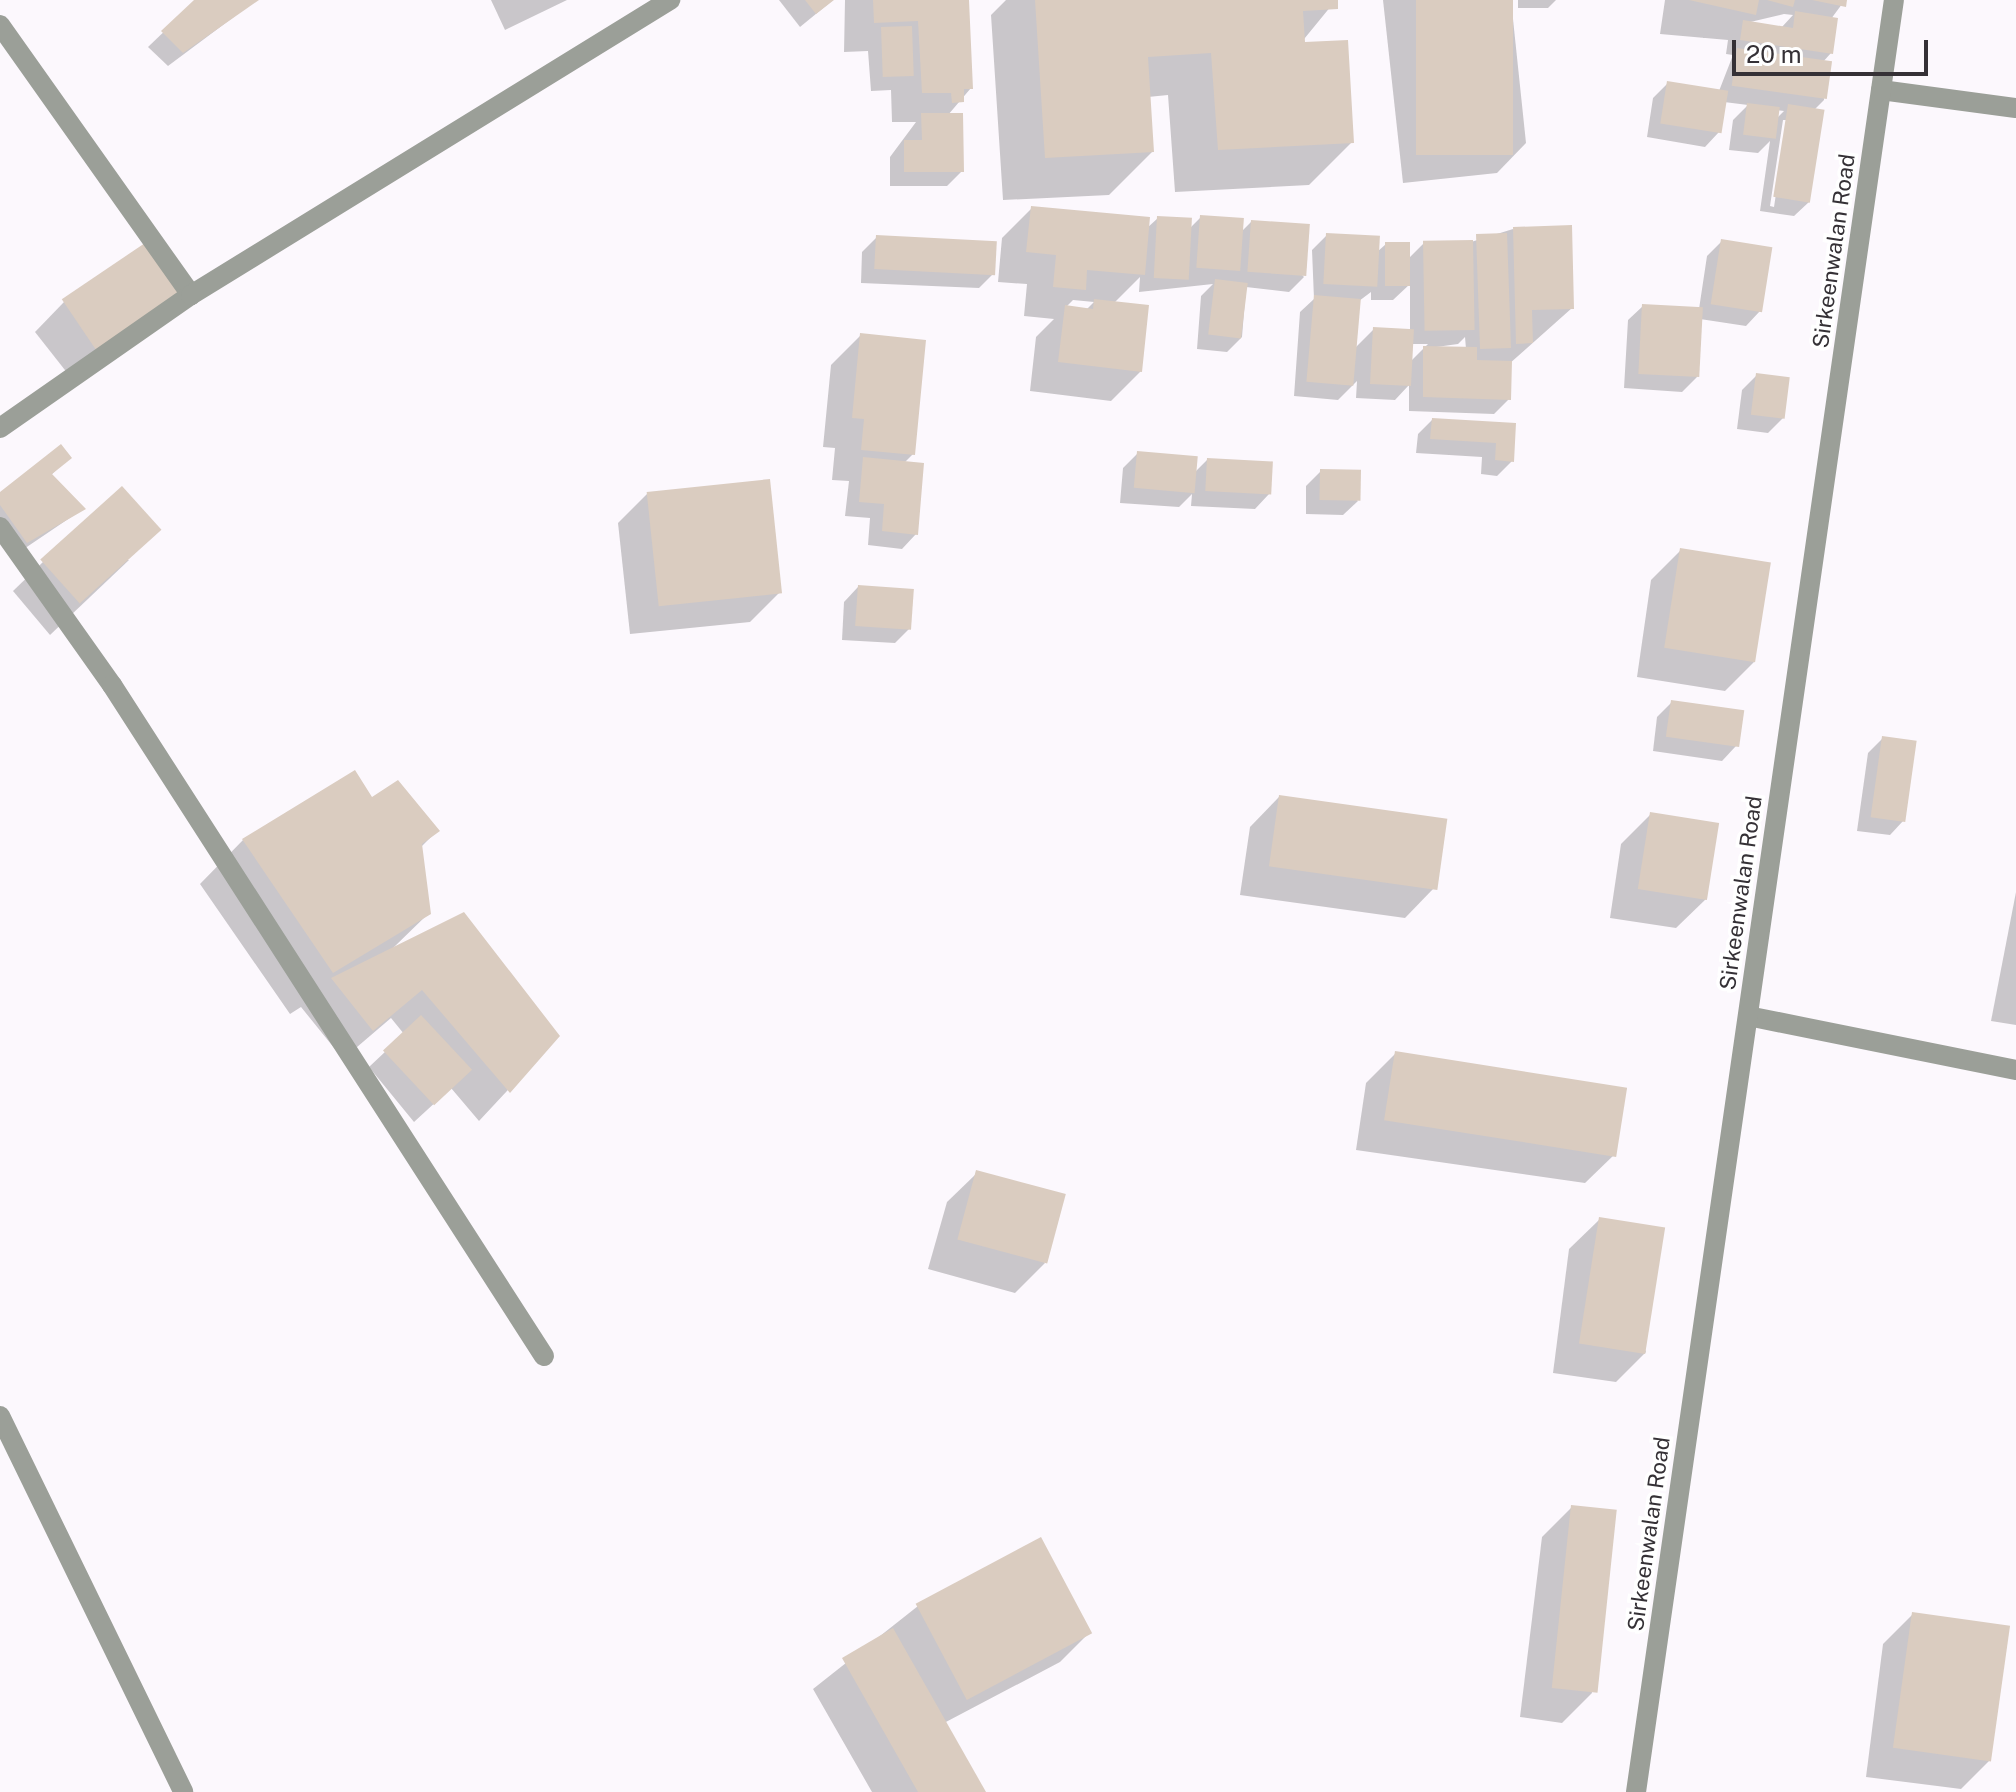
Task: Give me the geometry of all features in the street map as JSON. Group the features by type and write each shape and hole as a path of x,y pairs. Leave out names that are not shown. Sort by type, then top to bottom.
{"street":[{"path":"0,428 191,295 670,0"},
{"name":"Sirkeenwalan Road","path":"1636,1792 1894,0"},
{"path":"0,25 191,295"},
{"path":"1881,90 2016,108"},
{"path":"0,527 112,685 544,1356"},
{"path":"1748,1016 2016,1070"},
{"path":"0,1416 183,1792"}],"building":[{"path":"194,0 259,0 183,53 161,31"},
{"path":"805,0 834,0 816,14"},
{"path":"873,0 969,0 973,89 964,89 964,102 952,103 951,93 922,93 918,21 874,23"},
{"path":"1035,0 1338,0 1338,9 1303,11 1305,42 1348,40 1354,143 1218,150 1211,53 1148,57 1154,152 1045,158"},
{"path":"1416,0 1513,0 1513,155 1416,155"},
{"path":"1689,0 1759,0 1756,15"},
{"path":"1767,0 1795,0 1793,7"},
{"path":"1812,0 1847,0 1846,7"},
{"path":"1795,11 1838,18 1833,54 1740,40 1743,20 1793,28"},
{"path":"912,26 914,76 883,77 881,27"},
{"path":"1737,48 1832,61 1827,99 1732,86"},
{"path":"1667,81 1728,91 1722,133 1660,123"},
{"path":"1747,103 1780,107 1776,139 1743,135"},
{"path":"1788,104 1825,110 1810,203 1773,197"},
{"path":"921,113 963,113 964,172 904,172 904,140 922,140"},
{"path":"1031,206 1150,217 1145,275 1087,270 1086,290 1053,287 1056,255 1026,252"},
{"path":"1200,215 1244,218 1240,271 1196,268"},
{"path":"1157,216 1192,218 1189,280 1154,278"},
{"path":"1251,220 1310,224 1306,276 1247,272"},
{"path":"1572,225 1574,309 1532,310 1533,343 1516,344 1513,227"},
{"path":"1326,233 1380,236 1377,287 1323,284"},
{"path":"1507,233 1511,348 1480,349 1476,234"},
{"path":"876,235 997,241 995,275 874,269"},
{"path":"1721,239 1772,247 1762,312 1711,304"},
{"path":"1473,240 1475,330 1425,331 1423,241"},
{"path":"148,241 184,295 98,353 62,299"},
{"path":"1385,242 1410,242 1410,286 1385,286"},
{"path":"1215,279 1248,283 1241,339 1208,335"},
{"path":"1314,295 1361,299 1353,386 1306,382"},
{"path":"1094,299 1149,305 1142,372 1058,362 1065,305 1093,309"},
{"path":"1642,304 1703,307 1699,377 1638,374"},
{"path":"1373,327 1414,329 1411,386 1370,384"},
{"path":"860,333 926,340 915,455 861,450 864,419 852,418"},
{"path":"1423,346 1477,347 1477,360 1512,361 1511,400 1423,397"},
{"path":"1756,373 1790,377 1785,419 1751,415"},
{"path":"1432,418 1516,423 1514,462 1495,460 1496,443 1430,439"},
{"path":"61,444 72,458 52,474 86,509 27,543 0,505 0,492"},
{"path":"1137,451 1198,456 1195,493 1134,488"},
{"path":"863,457 924,463 918,535 882,531 884,504 859,502"},
{"path":"1207,458 1273,461 1271,494 1205,491"},
{"path":"1320,469 1361,470 1360,501 1319,500"},
{"path":"770,479 782,593 659,606 647,492"},
{"path":"122,486 161,530 80,603 40,560"},
{"path":"1680,548 1771,562 1755,662 1664,648"},
{"path":"858,585 914,589 911,630 855,626"},
{"path":"1671,700 1744,710 1739,747 1666,737"},
{"path":"1882,736 1917,741 1905,822 1871,817"},
{"path":"355,770 372,797 398,780 440,831 422,844 431,914 333,973 242,839"},
{"path":"1279,795 1447,819 1437,890 1269,866"},
{"path":"1650,812 1719,823 1707,900 1638,889"},
{"path":"464,912 560,1036 510,1093 422,990 373,1031 331,978"},
{"path":"421,1015 472,1070 434,1105 383,1050"},
{"path":"1395,1051 1627,1088 1616,1157 1384,1120"},
{"path":"976,1170 1066,1194 1047,1264 957,1240"},
{"path":"1599,1217 1665,1227 1645,1354 1579,1343"},
{"path":"1571,1505 1617,1510 1598,1693 1552,1688"},
{"path":"1041,1537 1092,1633 967,1700 916,1604"},
{"path":"1912,1612 2010,1626 1991,1761 1893,1748"},
{"path":"893,1628 986,1792 918,1792 842,1658"}]}
